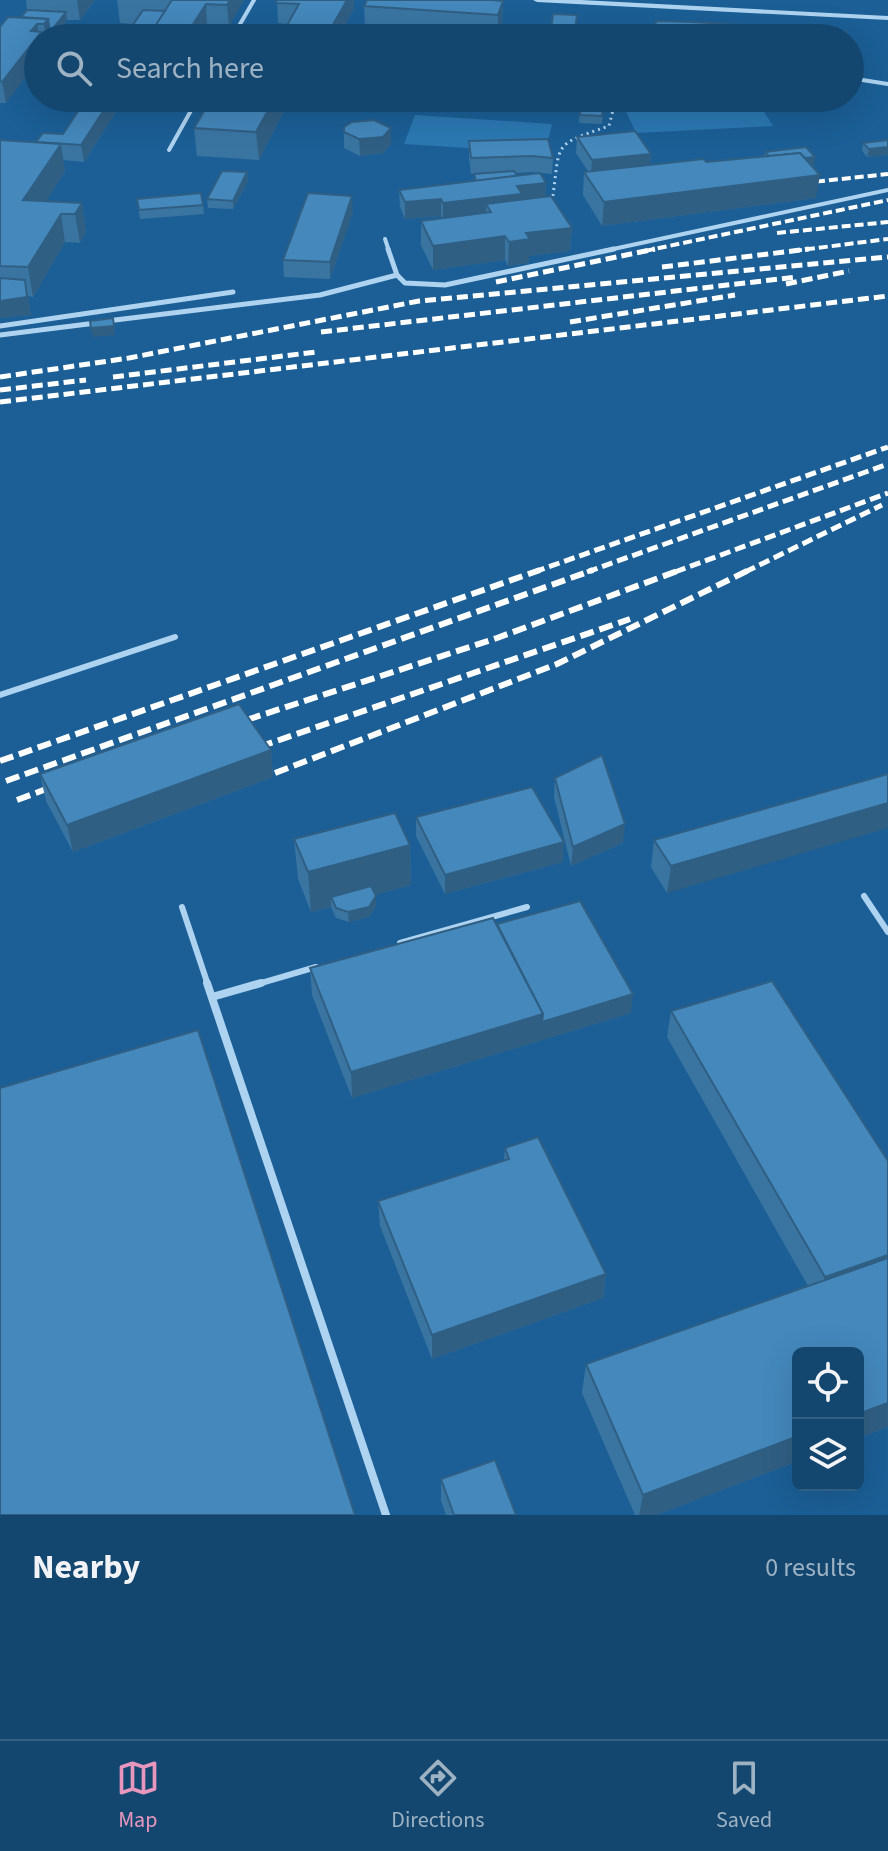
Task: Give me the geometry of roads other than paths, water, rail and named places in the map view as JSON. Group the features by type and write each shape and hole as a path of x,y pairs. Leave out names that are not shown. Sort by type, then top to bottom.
{"street":[{"path":"537,0 888,18"}],"lane":[{"path":"240,24 254,0"},
{"path":"864,80 888,84"},
{"path":"169,150 190,112"},
{"path":"385,239 397,275 405,283 445,285 888,190"},
{"path":"0,335 320,295 397,275"},
{"path":"0,326 233,292"},
{"path":"0,695 175,637"},
{"path":"864,896 888,932"},
{"path":"182,907 386,1515"},
{"path":"392,946 527,907"},
{"path":"212,997 332,963"}],"railway":[{"path":"803,183 888,174"},
{"path":"645,251 888,200"},
{"path":"777,233 888,222"},
{"path":"804,250 888,239"},
{"path":"496,282 655,249"},
{"path":"804,250 809,249"},
{"path":"662,267 804,250"},
{"path":"793,251 804,250"},
{"path":"0,377 129,358 419,301 888,257"},
{"path":"786,284 849,271"},
{"path":"321,332 797,277"},
{"path":"570,322 735,295"},
{"path":"0,402 888,296"},
{"path":"113,377 316,352"},
{"path":"0,390 86,380"},
{"path":"534,572 888,447"},
{"path":"587,572 888,464"},
{"path":"675,572 888,493"},
{"path":"745,572 882,505"},
{"path":"0,761 540,570"},
{"path":"6,781 593,570"},
{"path":"228,726 497,638 680,570"},
{"path":"275,773 557,664 749,570"},
{"path":"259,747 630,619"},
{"path":"17,800 65,782"}]}
